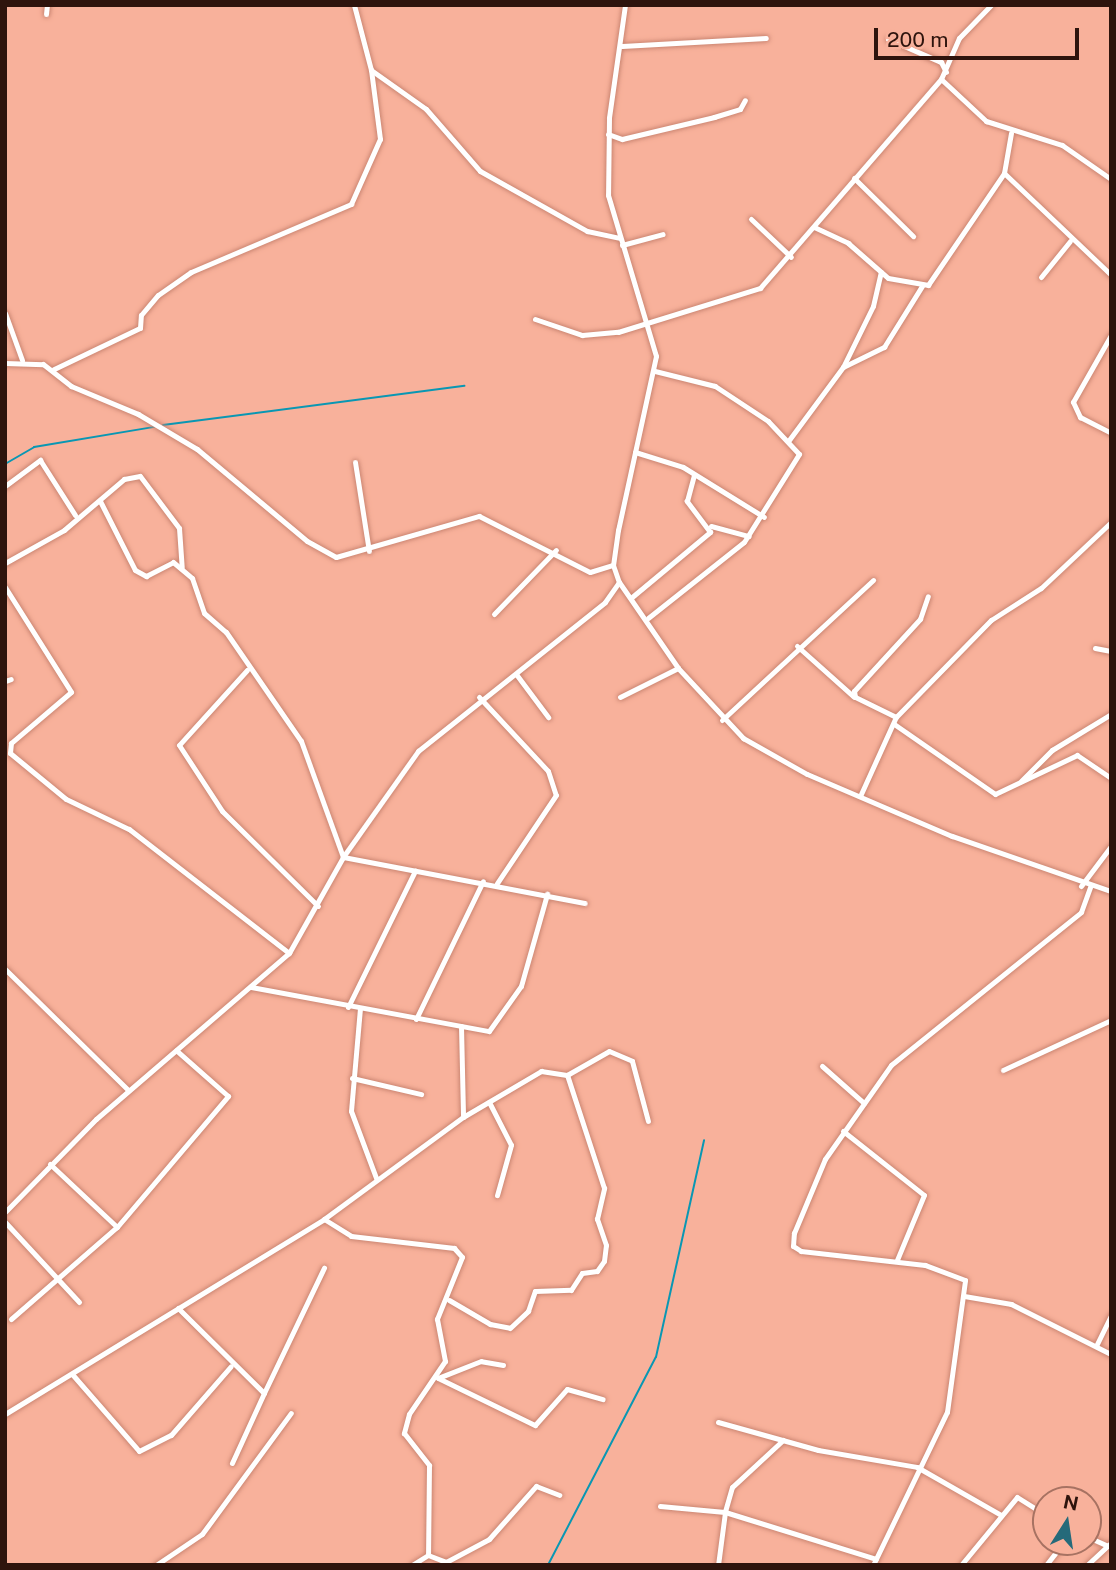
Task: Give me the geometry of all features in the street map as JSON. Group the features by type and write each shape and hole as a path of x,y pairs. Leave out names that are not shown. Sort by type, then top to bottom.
{"street":[{"path":"46,15 47,5"},
{"path":"54,369 140,328 141,315 158,295 191,272 351,204 380,139 371,70 354,5"},
{"path":"625,5 622,46 608,134 608,195 646,323 656,340 655,371 635,452 613,565 619,582 648,618 678,668 722,720 780,761 1082,886 1111,891"},
{"path":"534,319 582,335 646,323 760,288 791,257 854,178 941,79 959,38 991,5"},
{"path":"622,46 766,38"},
{"path":"888,39 941,62 946,72"},
{"path":"371,70 426,109 480,172 587,231 620,241 663,234"},
{"path":"941,79 975,113 1011,133 1062,145 1111,179"},
{"path":"608,134 622,139 714,117 740,109 745,100"},
{"path":"814,227 848,243 881,272 922,286 934,282 1004,173 1011,133"},
{"path":"1004,173 1070,241 1111,275"},
{"path":"854,178 913,236"},
{"path":"751,219 791,257"},
{"path":"1041,277 1070,241"},
{"path":"789,440 843,367 873,306 881,272"},
{"path":"843,367 884,347 922,286"},
{"path":"5,313 22,360"},
{"path":"1111,335 1073,402 1080,417 1111,433"},
{"path":"5,363 22,360 54,369 71,386 138,414 197,449 317,549 337,557 369,551 480,516 556,550 590,572 613,565"},
{"path":"648,618 750,536 764,517 799,453 789,440 715,386 655,371"},
{"path":"635,452 657,454 764,517"},
{"path":"5,486 40,460 75,515"},
{"path":"355,462 369,551"},
{"path":"694,475 687,501 711,526 750,536"},
{"path":"5,563 64,530 75,515 100,501 124,480 139,476 179,528 183,569"},
{"path":"100,501 135,570 146,576 169,561 183,569 202,596 204,613 226,632 247,670 301,741 344,857"},
{"path":"861,794 895,721 991,620 1041,588 1111,522"},
{"path":"632,597 694,549 711,526"},
{"path":"495,614 556,550"},
{"path":"722,720 797,646 873,580"},
{"path":"5,1212 50,1164 128,1090 289,954 344,857 418,751 479,696 516,674 605,602 619,582"},
{"path":"5,587 71,692 16,739 8,753 66,799 129,829 289,954"},
{"path":"855,697 864,675 920,620 928,596"},
{"path":"797,646 855,697 895,721 989,792 1020,782 1077,755 1111,778"},
{"path":"1095,648 1111,651"},
{"path":"620,696 678,668"},
{"path":"247,670 179,745 222,811 318,906"},
{"path":"516,674 548,717"},
{"path":"479,696 548,771 556,795 497,883"},
{"path":"1020,782 1052,750 1111,715"},
{"path":"1082,886 1111,846"},
{"path":"344,857 497,883 585,903"},
{"path":"348,1007 415,871"},
{"path":"416,1019 483,881"},
{"path":"660,1506 725,1513 875,1562 917,1467 947,1412 964,1296 962,1276 897,1260 793,1246 825,1159 864,1102 920,1037 1081,912 1090,887"},
{"path":"251,987 489,1031 521,986 547,894"},
{"path":"5,969 128,1090"},
{"path":"360,1008 351,1111 376,1178"},
{"path":"1003,1070 1111,1020"},
{"path":"461,1026 463,1117"},
{"path":"11,1319 57,1283 117,1227 228,1096 176,1050"},
{"path":"5,1414 324,1219 376,1178 463,1117 541,1072 567,1076 609,1051 632,1060 648,1121"},
{"path":"822,1066 864,1102"},
{"path":"449,1300 490,1324 510,1328 528,1311 535,1291 571,1290 582,1273 597,1271 604,1261 597,1219 604,1188 567,1076"},
{"path":"352,1078 421,1094"},
{"path":"489,1102 511,1144 497,1195"},
{"path":"844,1131 924,1195 897,1260"},
{"path":"50,1164 117,1227"},
{"path":"324,1219 351,1236 454,1248 462,1257 449,1300 437,1320 445,1361 438,1378 409,1413 404,1433 429,1465 428,1555"},
{"path":"5,1222 57,1283 79,1302"},
{"path":"232,1463 324,1268"},
{"path":"964,1296 1011,1304 1097,1344 1111,1354"},
{"path":"178,1308 231,1366 264,1394"},
{"path":"1097,1344 1111,1315"},
{"path":"438,1378 481,1361 503,1364"},
{"path":"72,1374 139,1451 171,1435 231,1366"},
{"path":"438,1378 535,1425 567,1389 603,1399"},
{"path":"156,1565 202,1534 291,1413"},
{"path":"718,1422 783,1440 917,1467 1001,1515"},
{"path":"718,1565 725,1513 732,1487 783,1440"},
{"path":"428,1555 446,1562 489,1539 536,1486 559,1495"},
{"path":"961,1565 1017,1497 1032,1506"},
{"path":"1087,1565 1110,1546"},
{"path":"412,1565 428,1555"}],"waterway":[{"path":"163,425 464,386"},
{"path":"5,464 34,447 154,427"},
{"path":"548,1565 656,1357 704,1140"}]}
